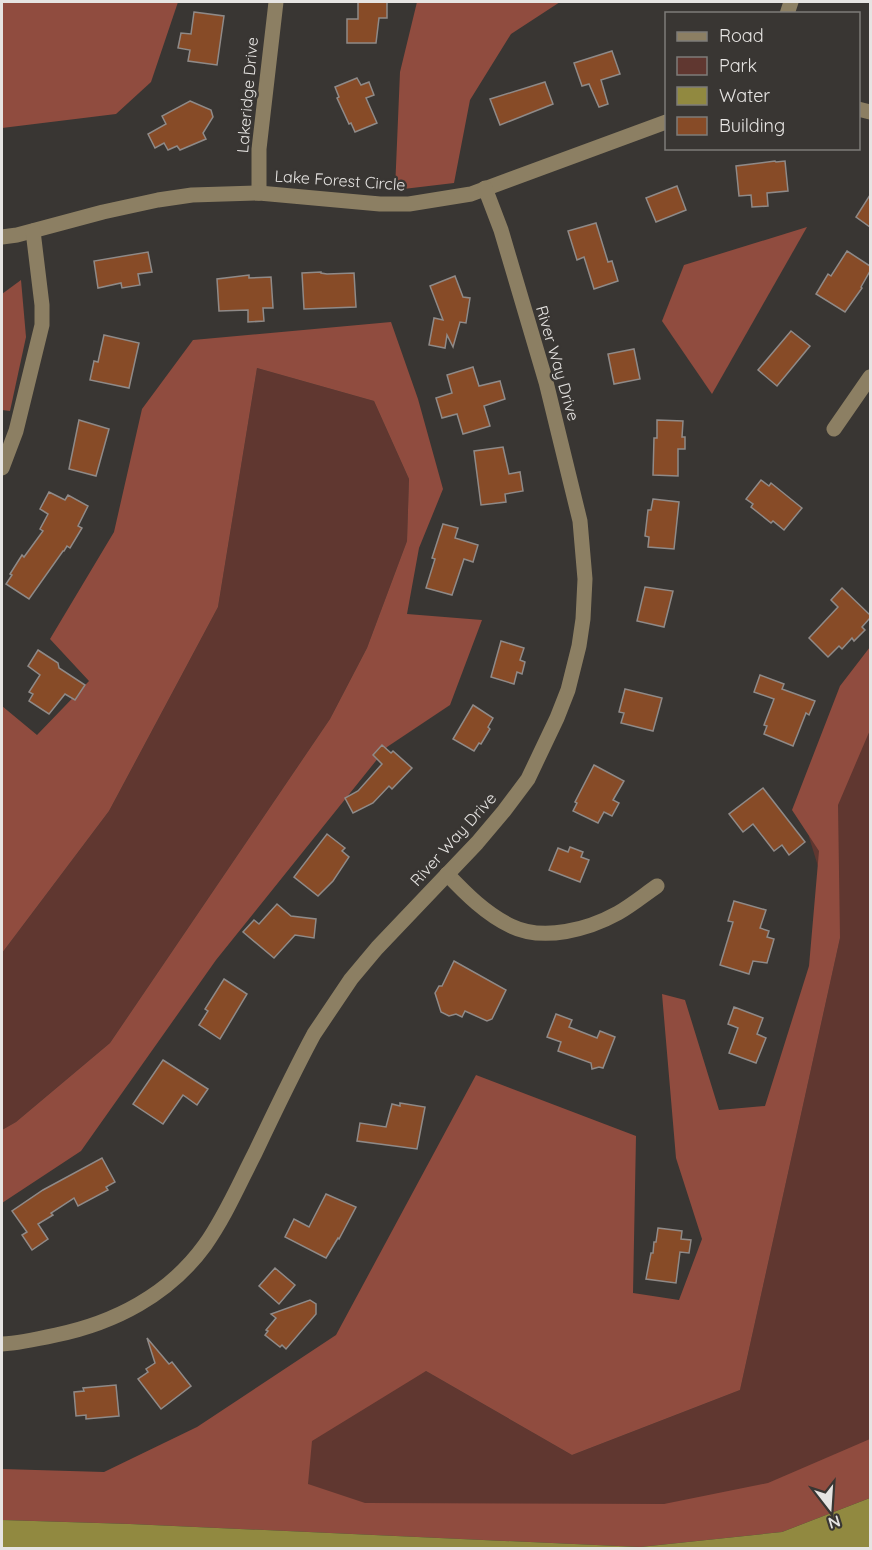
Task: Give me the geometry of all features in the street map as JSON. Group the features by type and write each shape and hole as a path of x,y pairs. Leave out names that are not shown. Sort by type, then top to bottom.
{"street":[{"name":"Lakeridge Drive","path":"259,193 259,149 276,2"},
{"name":"Lake Forest Circle","path":"2,237 158,200 192,195 259,193 380,204 409,204 471,194 665,122"},
{"name":"River Way Drive","path":"2,1344 28,1341 101,1323 148,1299 188,1265 205,1245 223,1216 309,1043 332,1006 377,948 504,812 528,779 557,718 568,690 583,619 584,549 572,482 546,382 504,241 485,188"},
{"path":"2,468 16,431 42,325 42,305 33,231"},
{"path":"834,429 870,377"},
{"path":"447,874 470,898 493,916 514,928 530,932 549,933 595,924 619,912 657,886"}],"green space":[{"path":"257,368 374,401 409,479 407,541 367,648 330,719 110,1043 16,1122 2,1130 2,953 109,811 218,607"},
{"path":"870,663 870,1478 788,1510 279,1521 273,1386 426,1371 572,1455 740,1390 840,938 809,837 863,669"}],"shaded area":[{"path":"2,2 178,2 151,82 116,114 2,128"},
{"path":"417,2 560,2 511,34 470,100 454,183 395,190 400,72"},
{"path":"807,227 712,394 662,321 684,265"},
{"path":"21,280 26,337 10,411 2,410 2,294"},
{"path":"391,322 418,399 443,489 419,548 407,614 482,620 450,705 387,747 216,960 81,1151 2,1203 2,1130 16,1122 110,1043 330,719 367,648 407,541 409,479 374,401 257,368 218,607 109,811 2,953 2,706 37,735 89,681 50,639 114,532 142,409 193,340"},
{"path":"870,647 870,730 838,805 840,938 740,1390 572,1455 426,1371 312,1441 308,1484 365,1503 664,1504 768,1483 870,1439 870,1498 782,1532 640,1547 2,1520 2,1469 104,1472 197,1427 336,1335 476,1075 636,1136 633,1293 679,1300 702,1239 676,1158 662,994 685,1000 719,1110 765,1106 809,966 819,851 792,810 840,686"}],"water":[{"path":"870,1498 870,1548 2,1548 2,1520 640,1547 782,1532"}],"building":[{"path":"358,2 387,2 387,18 379,18 376,43 347,43 347,19 358,19"},
{"path":"194,12 224,16 217,65 188,61 190,50 178,48 181,33 191,34"},
{"path":"612,51 620,74 601,80 608,104 599,107 589,84 582,86 574,63"},
{"path":"357,78 361,85 369,82 374,95 366,98 377,123 355,132 337,98 339,97 335,87"},
{"path":"545,82 553,104 500,125 490,99"},
{"path":"190,101 211,110 213,117 203,133 206,139 180,150 177,146 168,150 164,143 155,148 148,134 166,124 162,116"},
{"path":"785,161 788,191 767,193 768,206 752,207 751,195 739,196 736,166"},
{"path":"677,186 686,210 656,222 646,198"},
{"path":"870,195 870,227 856,217"},
{"path":"596,223 608,262 612,261 618,281 594,289 584,257 577,260 568,231"},
{"path":"847,251 870,266 870,271 862,288 845,312 816,294 828,274 831,276"},
{"path":"148,252 152,272 138,274 140,285 122,288 121,283 98,288 94,261"},
{"path":"302,273 327,274 354,273 356,307 304,309"},
{"path":"249,275 249,278 271,277 273,308 263,308 264,321 248,322 248,310 219,311 217,279"},
{"path":"455,276 463,297 470,298 466,323 460,322 453,347 447,335 445,348 429,345 434,318 443,320 430,286"},
{"path":"791,331 810,346 777,386 758,370"},
{"path":"104,335 139,343 129,388 90,380 94,361 98,362"},
{"path":"634,349 640,379 614,384 608,354"},
{"path":"473,367 479,386 500,381 505,399 484,406 490,426 463,434 457,414 442,418 436,398 452,393 447,375"},
{"path":"79,420 109,429 96,476 69,469"},
{"path":"657,420 683,421 682,437 685,437 685,449 678,449 678,476 653,475"},
{"path":"503,447 509,474 520,472 523,491 505,494 506,502 481,505 474,451"},
{"path":"761,480 769,486 771,483 802,508 784,530 751,507 753,504 746,499"},
{"path":"49,492 65,500 68,495 88,506 78,526 82,528 70,548 67,546 29,599 6,584 22,555 24,557 43,531 40,529 48,514 40,509"},
{"path":"653,499 679,502 674,549 648,547 649,537 645,536 648,510 651,510"},
{"path":"443,524 458,528 455,538 478,545 473,562 464,559 452,595 426,588 435,559 432,558"},
{"path":"645,587 673,591 664,627 637,621"},
{"path":"842,588 870,615 870,618 862,627 865,630 854,641 852,638 842,649 839,646 828,657 809,638 838,607 831,600"},
{"path":"501,641 524,648 520,660 525,662 522,674 517,672 514,684 491,677"},
{"path":"38,650 58,663 59,668 85,685 75,700 65,694 49,714 29,701 33,694 29,692 40,675 28,666"},
{"path":"760,675 784,684 782,689 815,701 809,715 806,713 793,746 764,734 767,726 764,725 774,699 754,692"},
{"path":"625,689 662,698 653,731 621,723 624,713 619,712"},
{"path":"473,705 493,718 488,727 490,729 474,751 453,739"},
{"path":"382,745 391,753 393,751 412,768 392,789 389,786 373,803 353,813 345,798 358,791 382,764 373,755"},
{"path":"594,765 624,781 613,800 619,803 612,816 604,812 598,823 573,811 577,803 575,802"},
{"path":"763,788 805,842 789,855 782,845 774,851 753,824 743,832 729,814"},
{"path":"327,834 345,848 342,851 349,857 333,881 318,896 294,877"},
{"path":"570,847 583,852 581,857 589,860 580,882 549,870 558,848 568,852"},
{"path":"734,901 766,910 760,928 769,931 767,937 774,939 767,963 753,961 749,974 720,965 733,922 728,921"},
{"path":"277,904 291,916 316,919 314,938 295,935 274,958 243,932 254,920 259,924"},
{"path":"454,961 506,990 492,1019 487,1021 465,1011 462,1017 456,1014 449,1016 441,1012 435,993 439,986 442,986"},
{"path":"224,979 247,994 220,1039 199,1025 208,1011 205,1009"},
{"path":"734,1007 763,1018 757,1034 766,1038 756,1063 729,1053 738,1028 728,1024"},
{"path":"556,1014 572,1020 569,1027 597,1038 600,1031 615,1037 603,1068 592,1069 591,1063 558,1051 561,1042 547,1037"},
{"path":"163,1060 208,1089 197,1105 183,1095 163,1124 133,1104"},
{"path":"400,1103 425,1107 417,1149 357,1141 360,1123 386,1127 392,1104 400,1106"},
{"path":"102,1158 115,1182 106,1187 108,1190 78,1206 74,1198 51,1213 53,1215 38,1224 48,1239 32,1250 22,1235 27,1232 12,1211 43,1190"},
{"path":"326,1194 356,1207 326,1258 285,1237 294,1219 309,1227"},
{"path":"658,1228 682,1231 681,1239 691,1240 689,1253 680,1252 676,1283 646,1279"},
{"path":"275,1268 295,1285 279,1304 259,1286"},
{"path":"310,1300 316,1304 316,1314 286,1349 265,1335 268,1331 266,1330 276,1318 271,1314"},
{"path":"147,1338 169,1364 172,1362 191,1386 161,1409 138,1379 155,1363"},
{"path":"116,1385 119,1416 86,1419 86,1415 76,1416 74,1392 84,1391 83,1388"}]}
